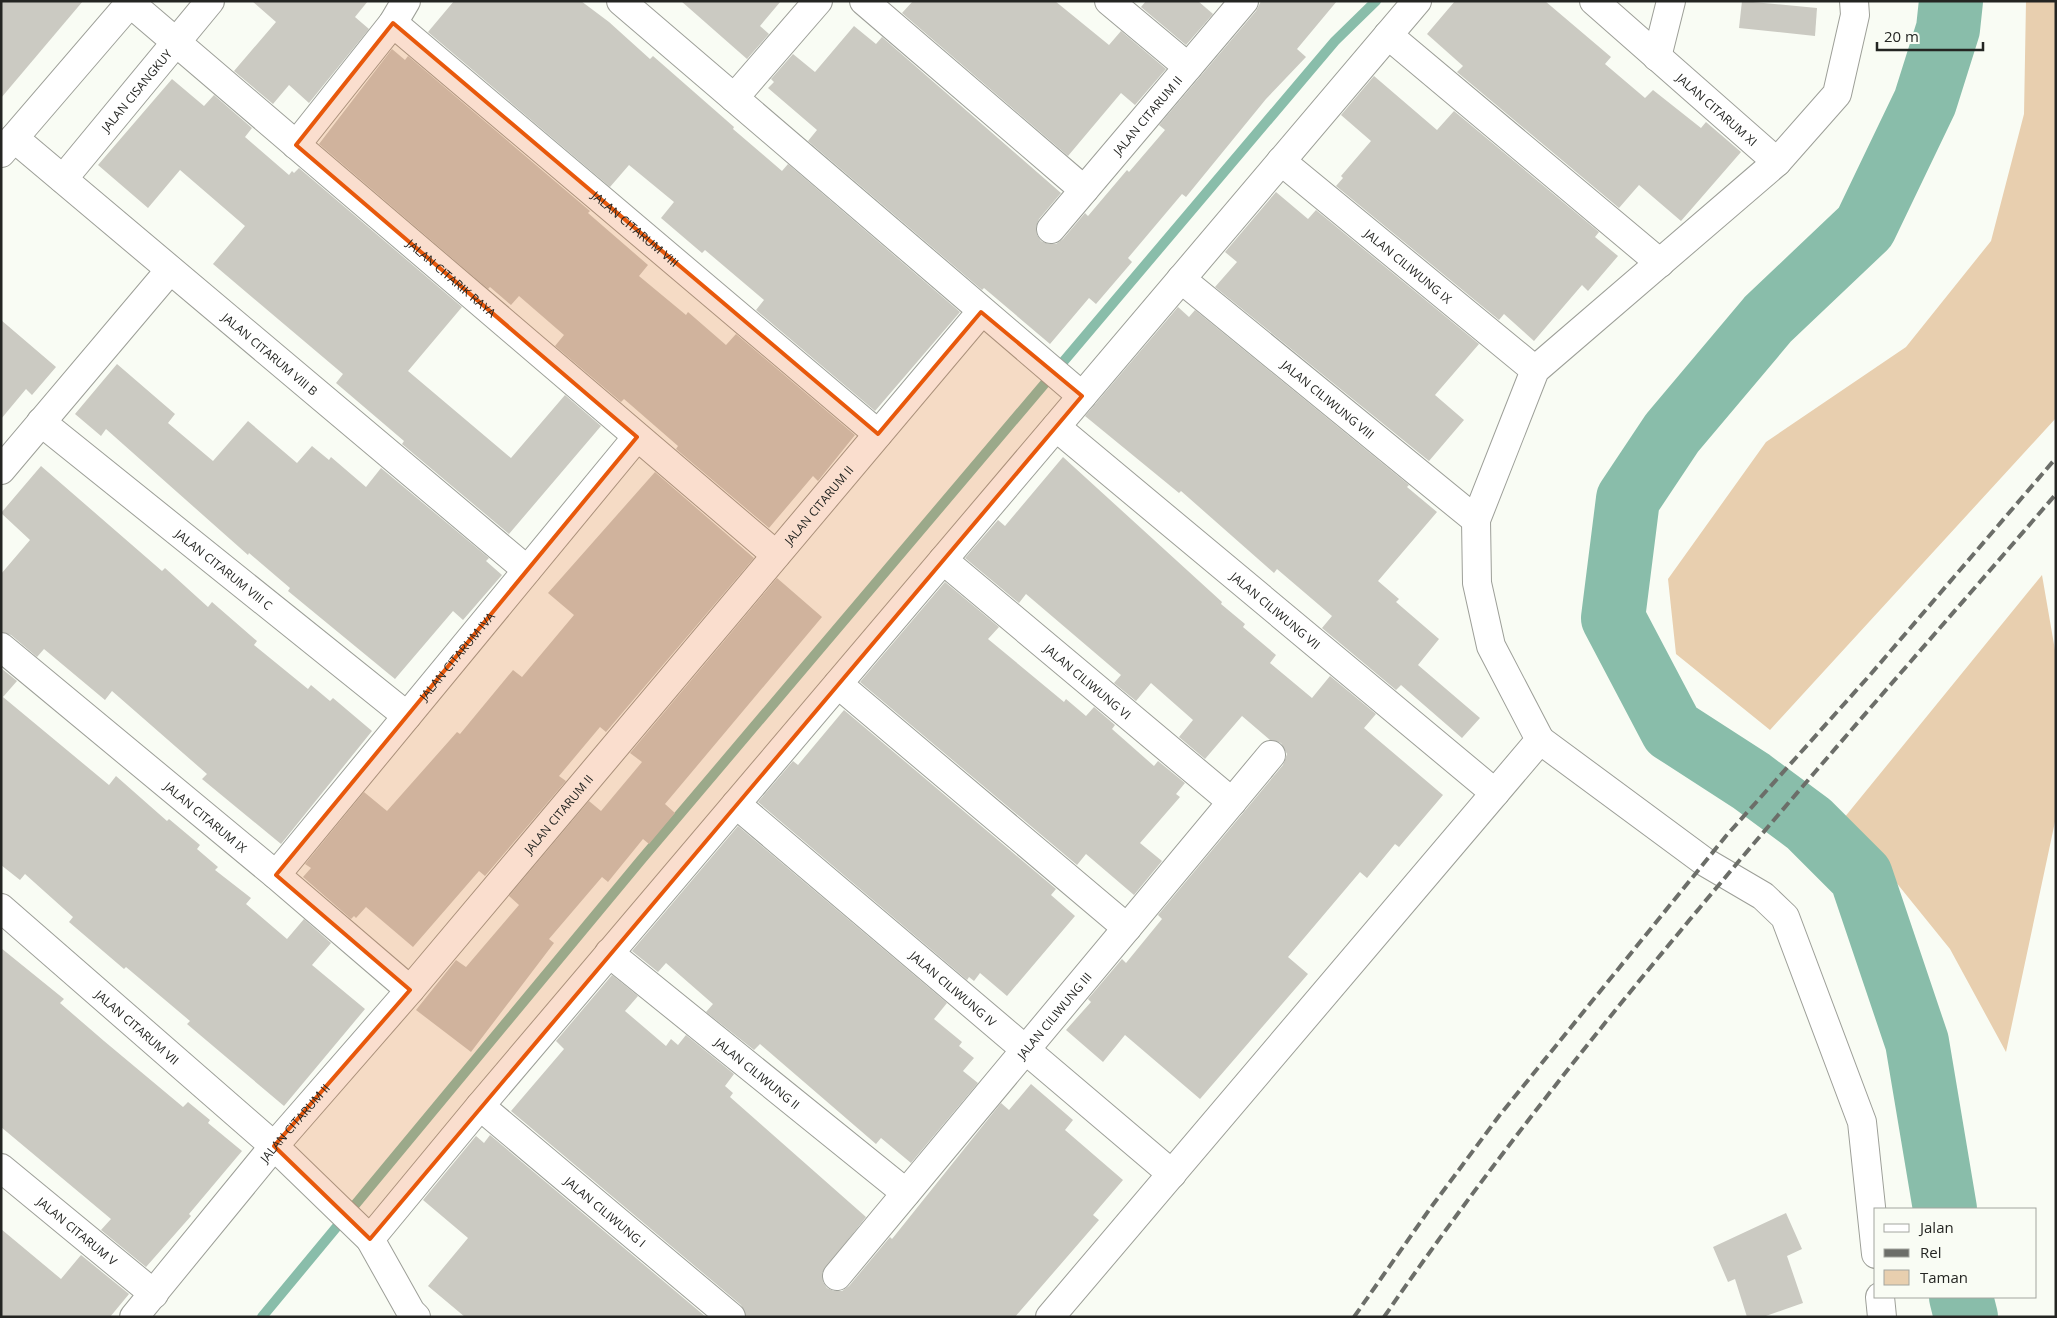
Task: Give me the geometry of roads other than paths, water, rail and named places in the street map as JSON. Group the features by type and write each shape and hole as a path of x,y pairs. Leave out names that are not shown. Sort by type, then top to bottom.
{"street":[{"name":"JALAN CISANGKUY","path":"63,179 210,1"},
{"path":"621,1 1074,390"},
{"path":"734,98 818,1"},
{"path":"864,1 1084,190"},
{"path":"1109,1 1188,67"},
{"name":"JALAN CITARUM II","path":"1051,229 1244,1"},
{"path":"364,1233 480,1106 1056,427 1074,390 1181,279 1417,1"},
{"name":"JALAN CITARUM XI","path":"1594,1 1777,162"},
{"path":"1657,57 1671,1"},
{"path":"1854,1 1855,15 1837,94 1777,162 1536,370 1476,520 1477,583 1491,646 1540,740 1705,862 1763,896 1785,916 1862,1122 1874,1235"},
{"name":"JALAN CITARIK RAYA","path":"129,2 776,555"},
{"path":"8,145 129,2"},
{"name":"JALAN CITARUM VIII","path":"296,145 400,12 878,434"},
{"path":"1388,35 1660,263"},
{"name":"JALAN CITARUM VIII B","path":"8,145 63,179 527,570"},
{"name":"JALAN CILIWUNG IX","path":"1281,162 1536,370"},
{"path":"1,470 170,270"},
{"name":"JALAN CILIWUNG VIII","path":"1181,279 1476,520"},
{"name":"JALAN CITARUM II","path":"134,1317 274,1146 410,990 981,312"},
{"name":"JALAN CITARUM VIII C","path":"41,422 407,716"},
{"name":"JALAN CILIWUNG VII","path":"1056,427 1495,793"},
{"name":"JALAN CITARUM IVA","path":"276,875 637,437"},
{"name":"JALAN CILIWUNG VI","path":"943,560 1232,802"},
{"name":"JALAN CITARUM IX","path":"1,647 276,875 410,990"},
{"path":"838,684 1127,928"},
{"path":"1050,1317 1540,740"},
{"name":"JALAN CILIWUNG III","path":"837,1276 1271,755"},
{"name":"JALAN CILIWUNG IV","path":"736,804 1172,1174"},
{"name":"JALAN CITARUM VII","path":"1,908 274,1146 364,1233 411,1312 416,1317"},
{"name":"JALAN CILIWUNG II","path":"609,953 906,1193"},
{"name":"JALAN CILIWUNG I","path":"480,1106 731,1317"},
{"name":"JALAN CITARUM V","path":"5,1180 154,1294"},
{"path":"1880,1298 1882,1317"}],"waterway":[{"path":"262,1317 641,860 1335,41 1376,1"},
{"path":"1945,1208 1917,1042 1861,876 1809,824 1751,781 1672,730 1613,618 1628,499 1672,433 1768,319 1865,227 1925,102 1948,29 1951,1"},
{"path":"1961,1298 1966,1317"}],"railway":[{"path":"1354,1317 1429,1210 1499,1116 1726,836 1870,675 2056,458"},
{"path":"1384,1317 1461,1209 1624,999 1795,795 2056,494"}]}
